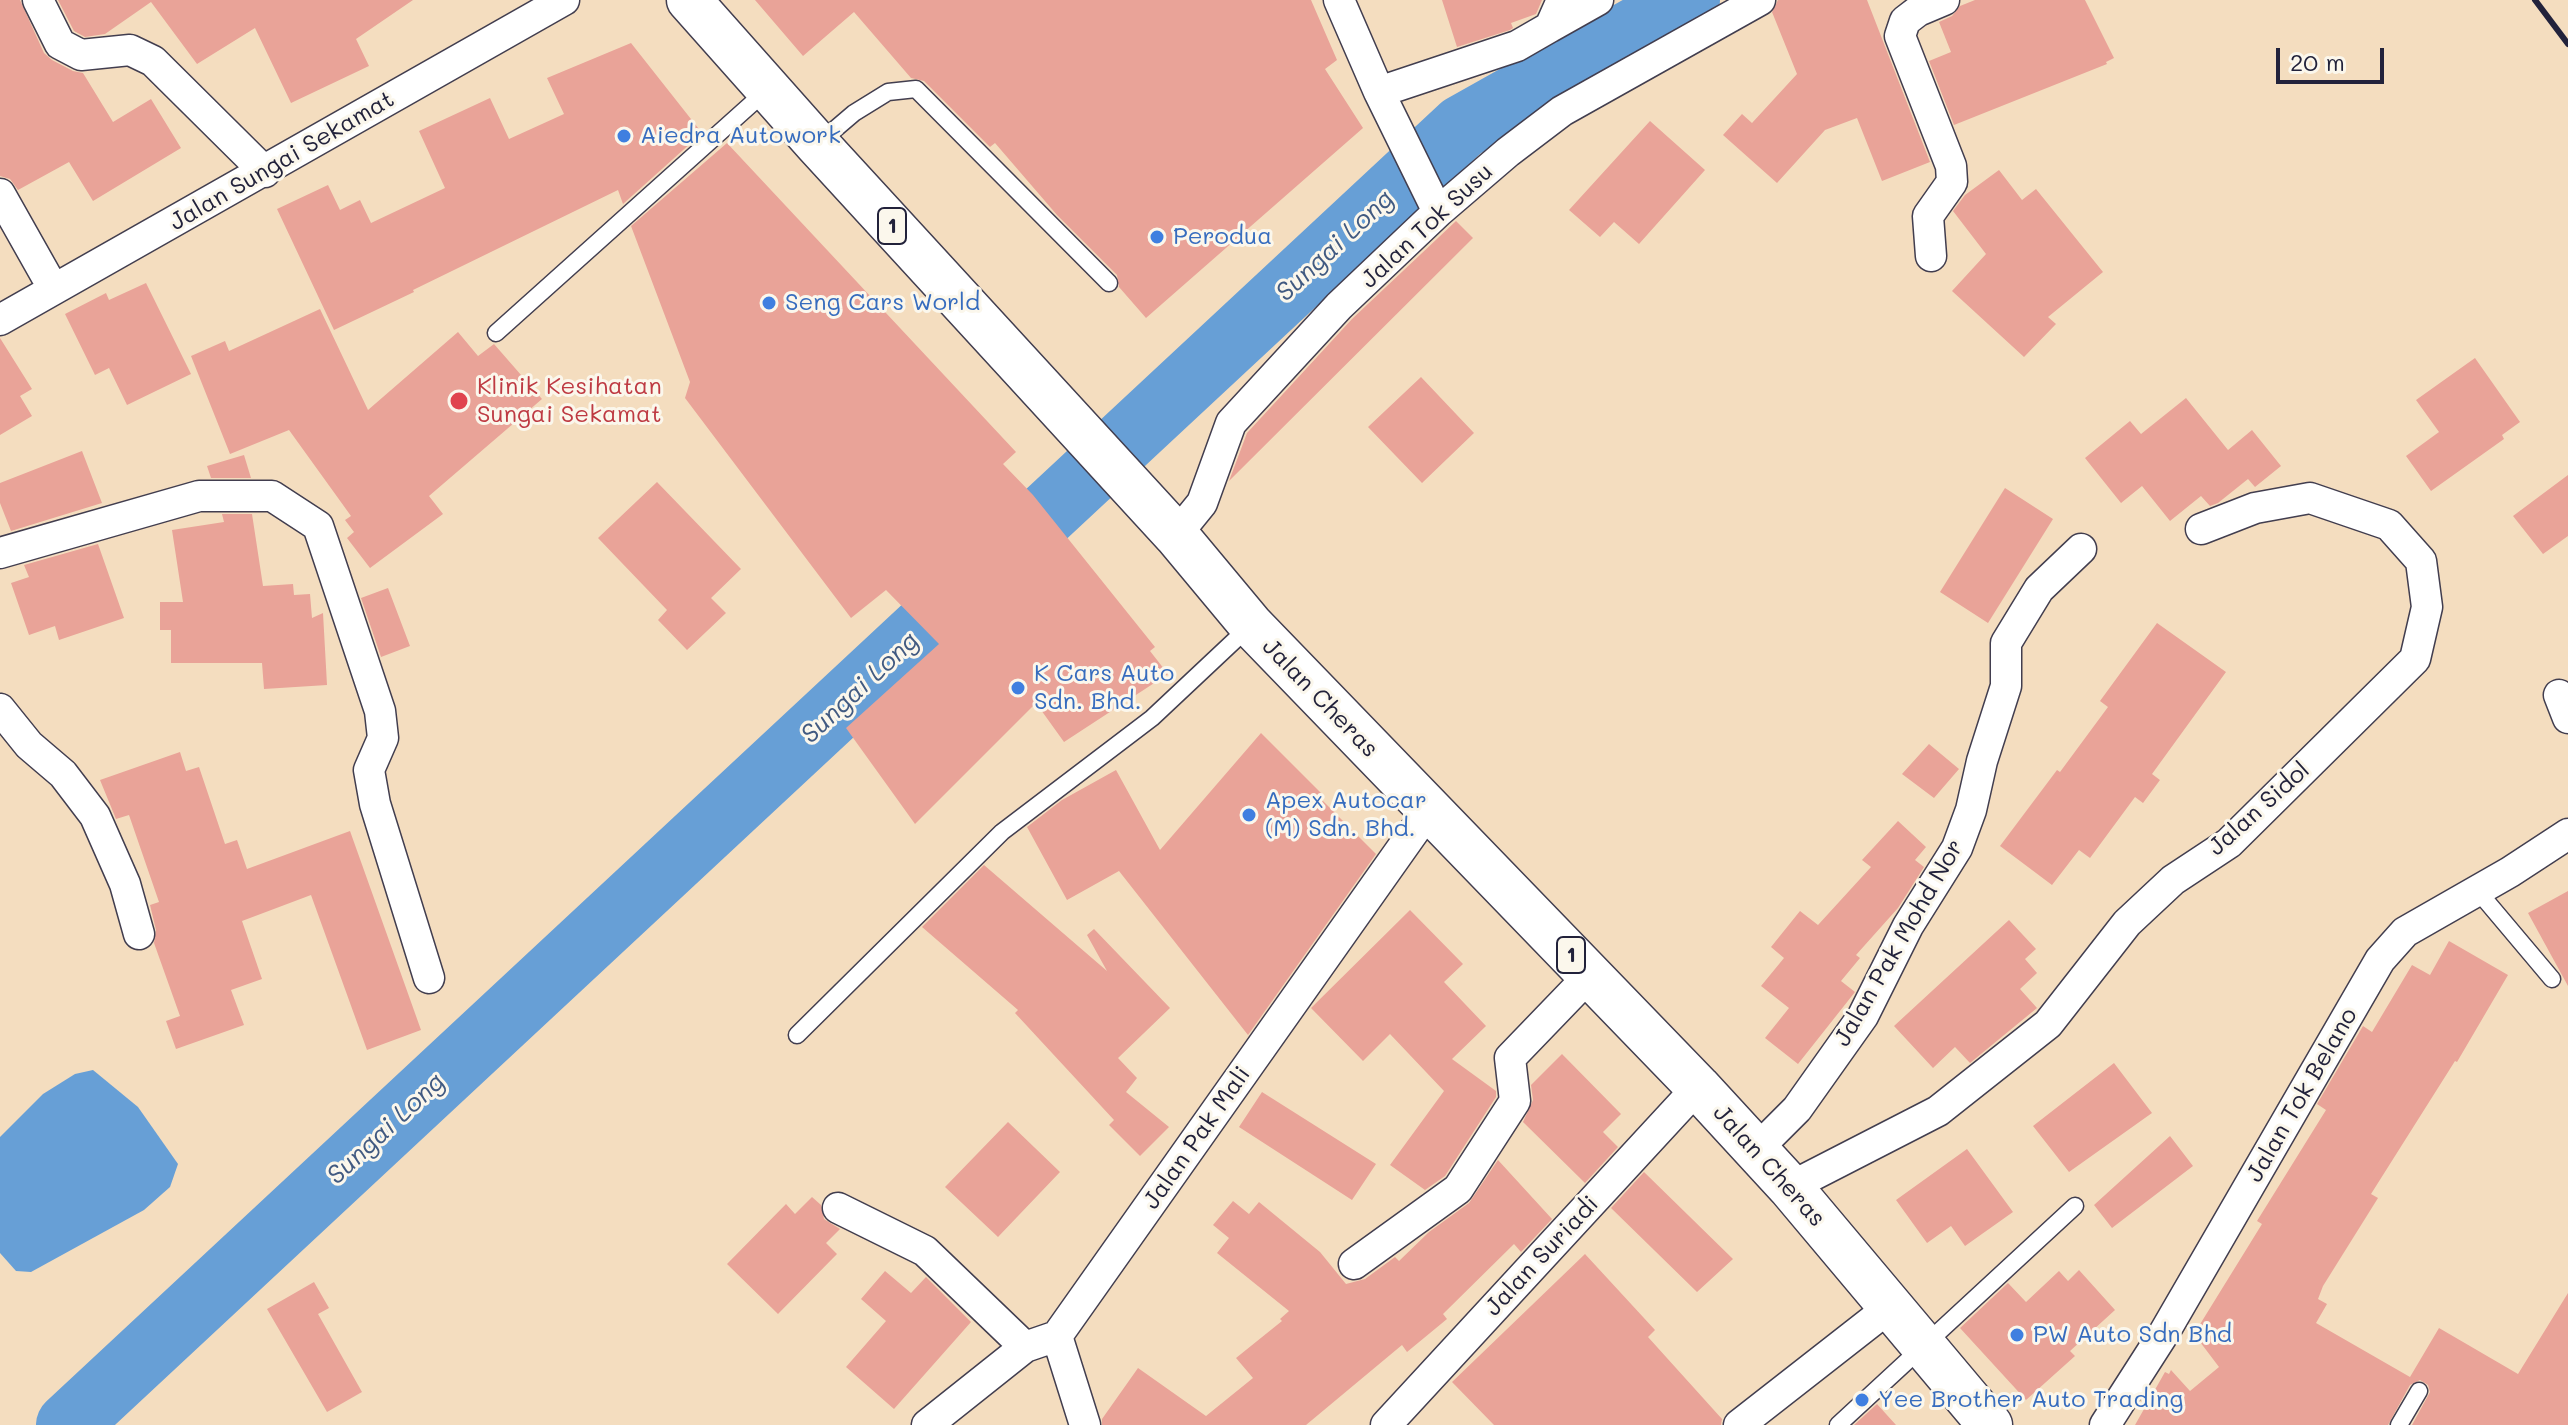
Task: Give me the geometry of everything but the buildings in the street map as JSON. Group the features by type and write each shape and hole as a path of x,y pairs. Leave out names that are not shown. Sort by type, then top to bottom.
{"main road":[{"name":"Jalan Cheras","path":"689,0 1176,535 1251,625 1698,1087 1790,1187 1990,1425"}],"street":[{"path":"38,0 60,44 81,55 130,50 153,61 265,172"},
{"name":"Jalan Sungai Sekamat","path":"0,320 564,0"},
{"path":"1339,0 1382,99 1433,203"},
{"path":"1382,99 1517,46 1556,14 1598,0"},
{"name":"Jalan Tok Susu","path":"1176,535 1202,503 1231,423 1433,203 1562,111 1760,0"},
{"path":"1931,256 1928,216 1952,182 1951,166 1900,36 1905,21 1918,11 1944,0"},
{"path":"0,194 53,288"},
{"path":"0,553 199,496 272,496 318,526 380,711 383,738 369,770 375,804 429,978"},
{"name":"Jalan Sidol","path":"1790,1187 1938,1111 2048,1024 2127,923 2173,880 2229,843 2415,659 2427,607 2421,561 2389,525 2310,498 2255,508 2201,529"},
{"name":"Jalan Pak Mohd Nor","path":"1756,1150 1797,1109 1863,1016 1908,926 1957,848 2006,686 2006,643 2039,589 2081,549"},
{"path":"0,709 29,745 63,774 95,816 125,884 139,934"},
{"name":"Jalan Pak Mali","path":"1057,1336 1429,810"},
{"name":"Jalan Tok Belano","path":"2105,1425 2164,1333 2380,960 2405,932 2568,834"},
{"path":"1354,1264 1458,1189 1515,1101 1510,1058 1590,975"},
{"name":"Jalan Suriadi","path":"1386,1425 1698,1087"},
{"path":"838,1208 925,1251 1025,1347"},
{"path":"1739,1425 1890,1307"},
{"path":"927,1425 1025,1347 1057,1336 1085,1425"}],"lane":[{"path":"496,333 768,89"},
{"path":"817,144 854,113 888,92 916,89 1109,283"},
{"path":"797,1035 1002,832 1152,718 1251,625"},
{"path":"2477,890 2552,979"},
{"path":"1838,1425 2075,1206"},
{"path":"2399,1425 2419,1391"}],"water":[{"path":"93,1070 138,1107 178,1164 170,1187 144,1210 31,1272 16,1271 0,1253 0,1137 43,1094 75,1074"}],"waterway":[{"name":"Sungai Long","path":"68,1425 1462,127 1688,0"}],"railway":[{"path":"2535,0 2568,44"}],"place":[{"name":"Aiedra Autowork","path":"624,136"},
{"name":"Perodua","path":"1157,237"},
{"name":"Seng Cars World","path":"769,303"},
{"name":"Klinik Kesihatan Sungai Sekamat","path":"459,401"},
{"name":"K Cars Auto Sdn. Bhd.","path":"1018,688"},
{"name":"Apex Autocar (M) Sdn. Bhd.","path":"1249,815"},
{"name":"PW Auto Sdn Bhd","path":"2017,1335"},
{"name":"Yee Brother Auto Trading","path":"1862,1400"}]}
